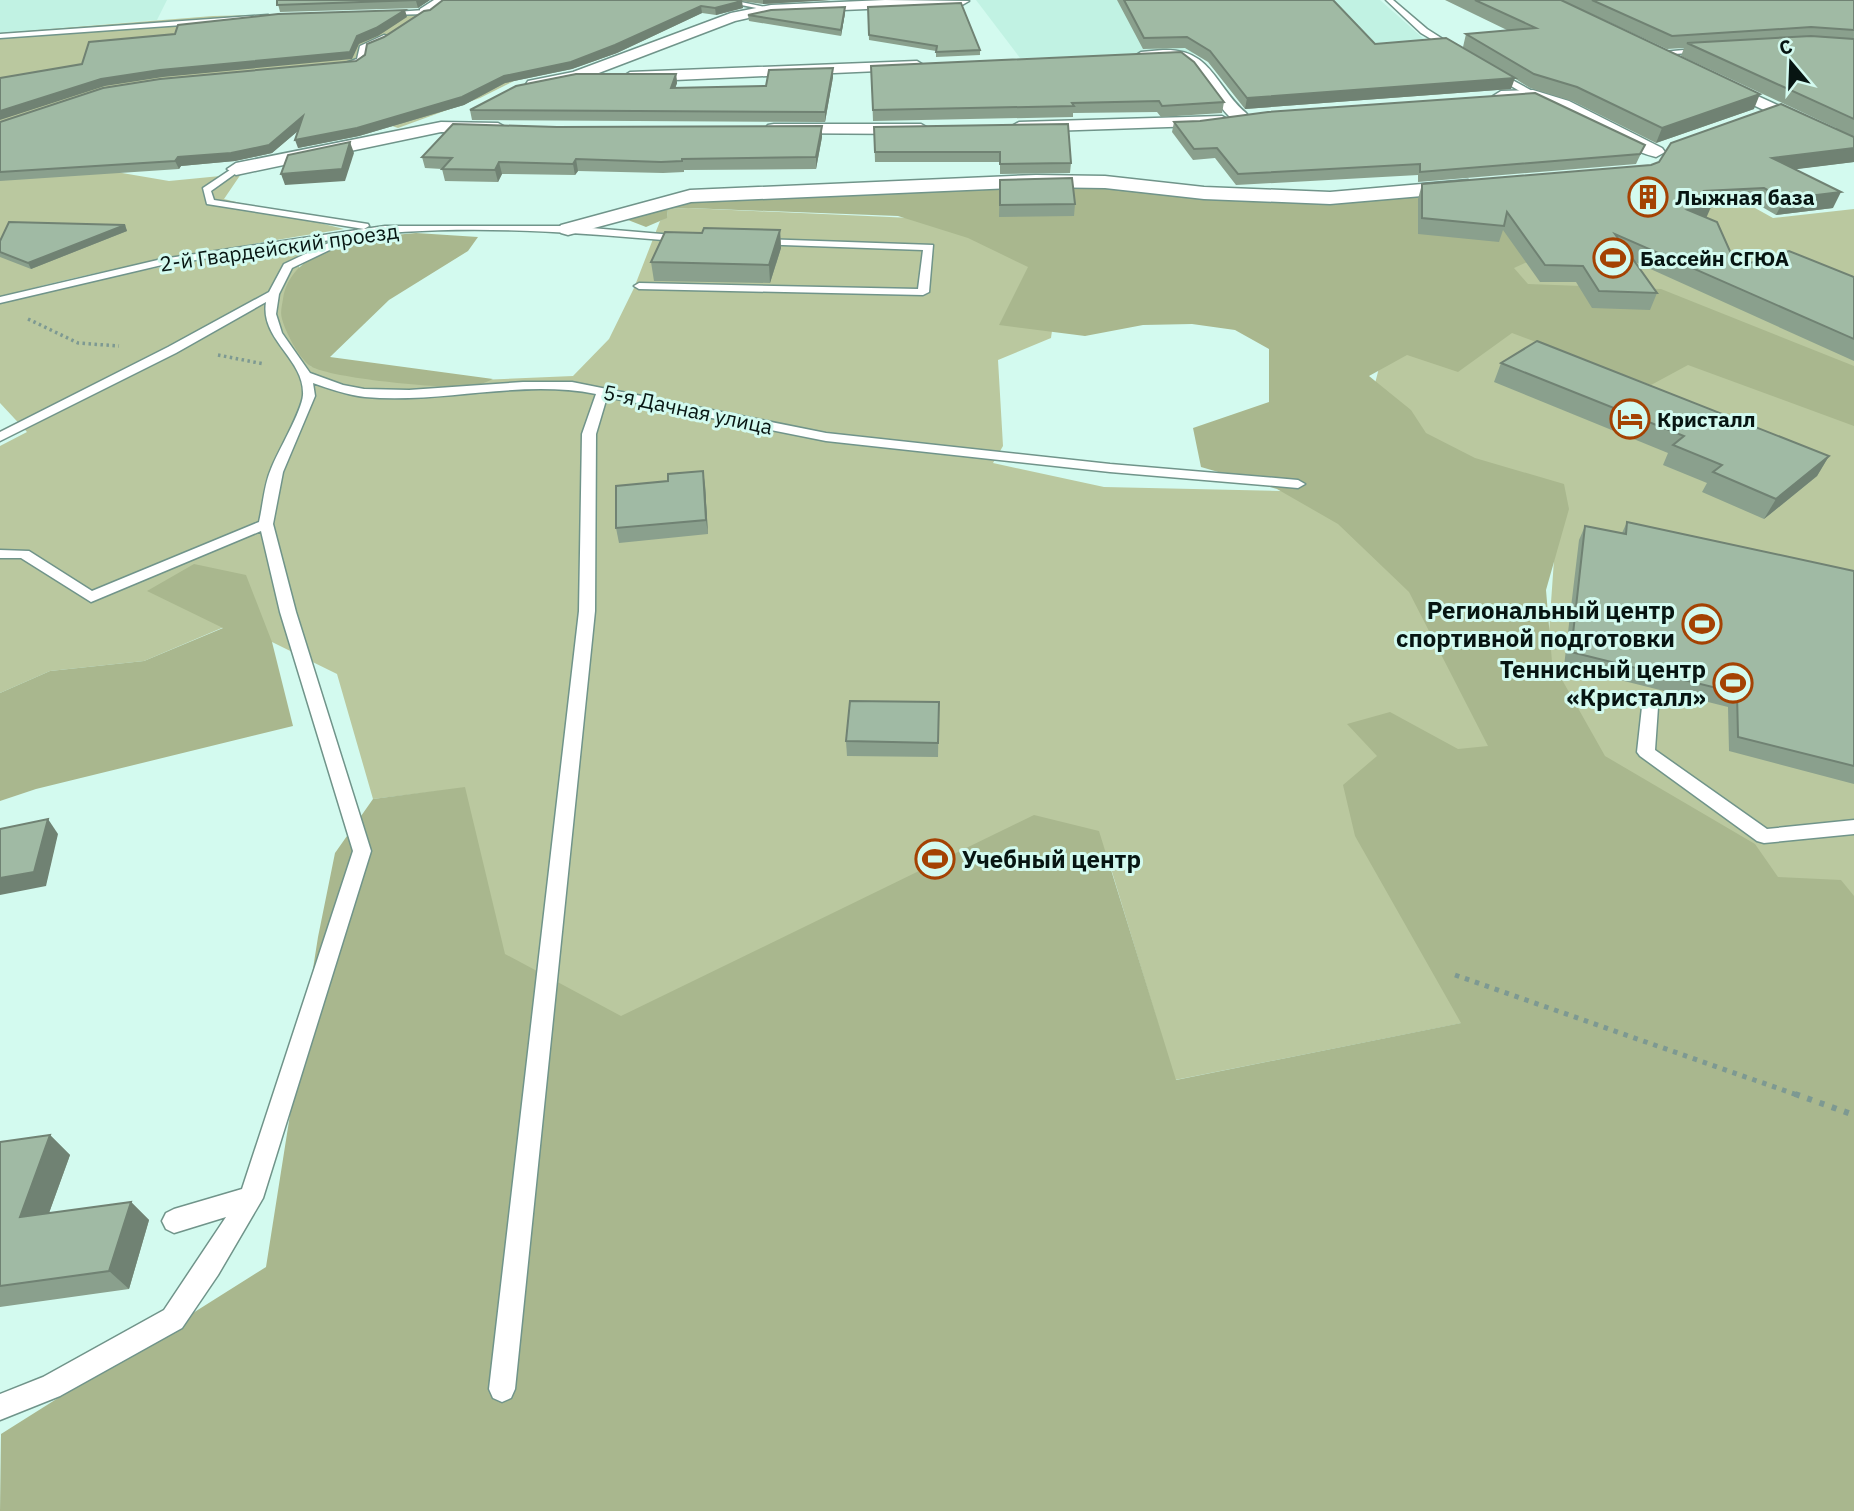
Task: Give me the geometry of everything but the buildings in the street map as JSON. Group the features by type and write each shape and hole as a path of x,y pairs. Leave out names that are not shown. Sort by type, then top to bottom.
{"street":[{"path":"425,12 443,0"},
{"path":"512,89 578,76 731,17 771,9 962,1"},
{"path":"1650,50 1854,147"},
{"path":"1002,127 1198,124 1246,116 1227,108 1195,60 1184,55 1128,58"},
{"path":"578,76 630,77 934,65"},
{"path":"1483,98 1533,95 1556,101 1639,146 1656,152 1680,144"},
{"path":"1751,118 1776,110"},
{"path":"441,127 465,114"},
{"path":"236,169 441,127 520,129"},
{"path":"762,129 935,128"},
{"path":"1644,172 1656,152"},
{"path":"568,229 690,196 1037,181 1105,182 1204,194 1330,198 1493,184"}],"lane":[{"path":"719,0 771,9"},
{"path":"1389,0 1424,31 1468,57"},
{"path":"369,13 425,12"},
{"path":"404,26 425,12"},
{"path":"0,36 272,17"},
{"path":"328,67 355,64 361,60 363,48 393,33"},
{"path":"1650,50 1710,50"},
{"path":"1479,63 1533,95"},
{"path":"236,169 205,190 210,202 385,229"},
{"path":"0,1407 51,1387 173,1319 251,1198 362,851 288,612 266,524 276,472 309,396 306,376 276,333 270,314 273,294 288,266 329,244 385,229"},
{"name":"2-й Гвардейский проезд","path":"0,300 162,262 385,229 568,229 696,240"},
{"path":"639,286 923,292 929,247 751,242"},
{"path":"0,437 172,350 273,294"},
{"name":"5-я Дачная улица","path":"306,376 364,393 431,394 523,386 572,386 826,437 1110,468 1298,484"},
{"path":"502,1389 587,611 589,433 603,391"},
{"path":"0,554 24,554 91,597 266,524"},
{"path":"1650,707 1646,752 1765,836 1854,827"},
{"path":"174,1221 251,1198"}],"path":[{"path":"1455,975 1854,1115"}],"shaded area":[{"path":"0,0 167,0 157,20 0,33"},
{"path":"976,0 1380,0 1433,47 1020,58"},
{"path":"432,11 522,77 480,98 398,128 331,106 81,166 169,181 241,174 224,199 344,229 128,266 0,297 0,33 213,16"},
{"name":"Региональный центр спортивной подготовки","path":"1665,158 1773,218 1854,209 1854,907 1777,899 1540,759 1559,489 1365,423 1382,356 1365,201 1654,172"},
{"path":"1042,184 1371,200 1550,187 1543,255 1514,268 1528,284 1661,289 1854,366 1854,426 1688,365 1651,385 1512,333 1458,372 1407,355 1369,376 1411,410 1426,433 1475,458 1564,484 1569,509 1546,590 1552,662 1605,756 1755,844 1778,877 1841,880 1854,896 1854,1511 0,1511 1,1434 266,1267 318,937 335,853 373,799 465,787 505,954 621,1016 1034,815 1099,831 1176,1080 1461,1023 1355,836 1343,785 1377,756 1347,724 1390,712 1458,749 1488,746 1409,592 1338,524 1277,489 1201,467 1193,428 1269,402 1269,349 1235,330 1192,324 1143,325 1085,336 999,325 1028,267 968,238 898,216 688,208 668,209 667,218 646,227 628,220 636,214 691,201"},
{"name":"Учебный центр","path":"668,209 934,219 1061,266 1051,338 998,360 1003,446 993,463 1104,487 1366,493 1533,783 1462,1023 1175,1080 1109,862 786,1012 439,1511 465,788 373,799 337,674 272,642 224,627 144,661 50,671 0,693 0,446 27,432 0,403 0,304 120,275 323,240 338,246 299,265 310,366 406,383 573,376 609,339 634,288 660,221 667,217"},
{"path":"416,233 478,237 468,251 389,300 330,357 493,379 466,387 426,385 356,378 319,370 309,365 286,331 281,311 289,281 301,266 336,247 378,237"},
{"path":"194,564 246,575 272,642 293,726 36,789 0,801 0,693 50,671 144,661 223,628 147,591"}],"place":[{"name":"Лыжная база","path":"1648,197"},
{"name":"Бассейн СГЮА","path":"1613,258"},
{"name":"Кристалл","path":"1630,419"},
{"name":"Региональный центр спортивной подготовки","path":"1702,624"},
{"name":"Теннисный центр «Кристалл»","path":"1733,683"},
{"name":"Учебный центр","path":"935,859"}]}
